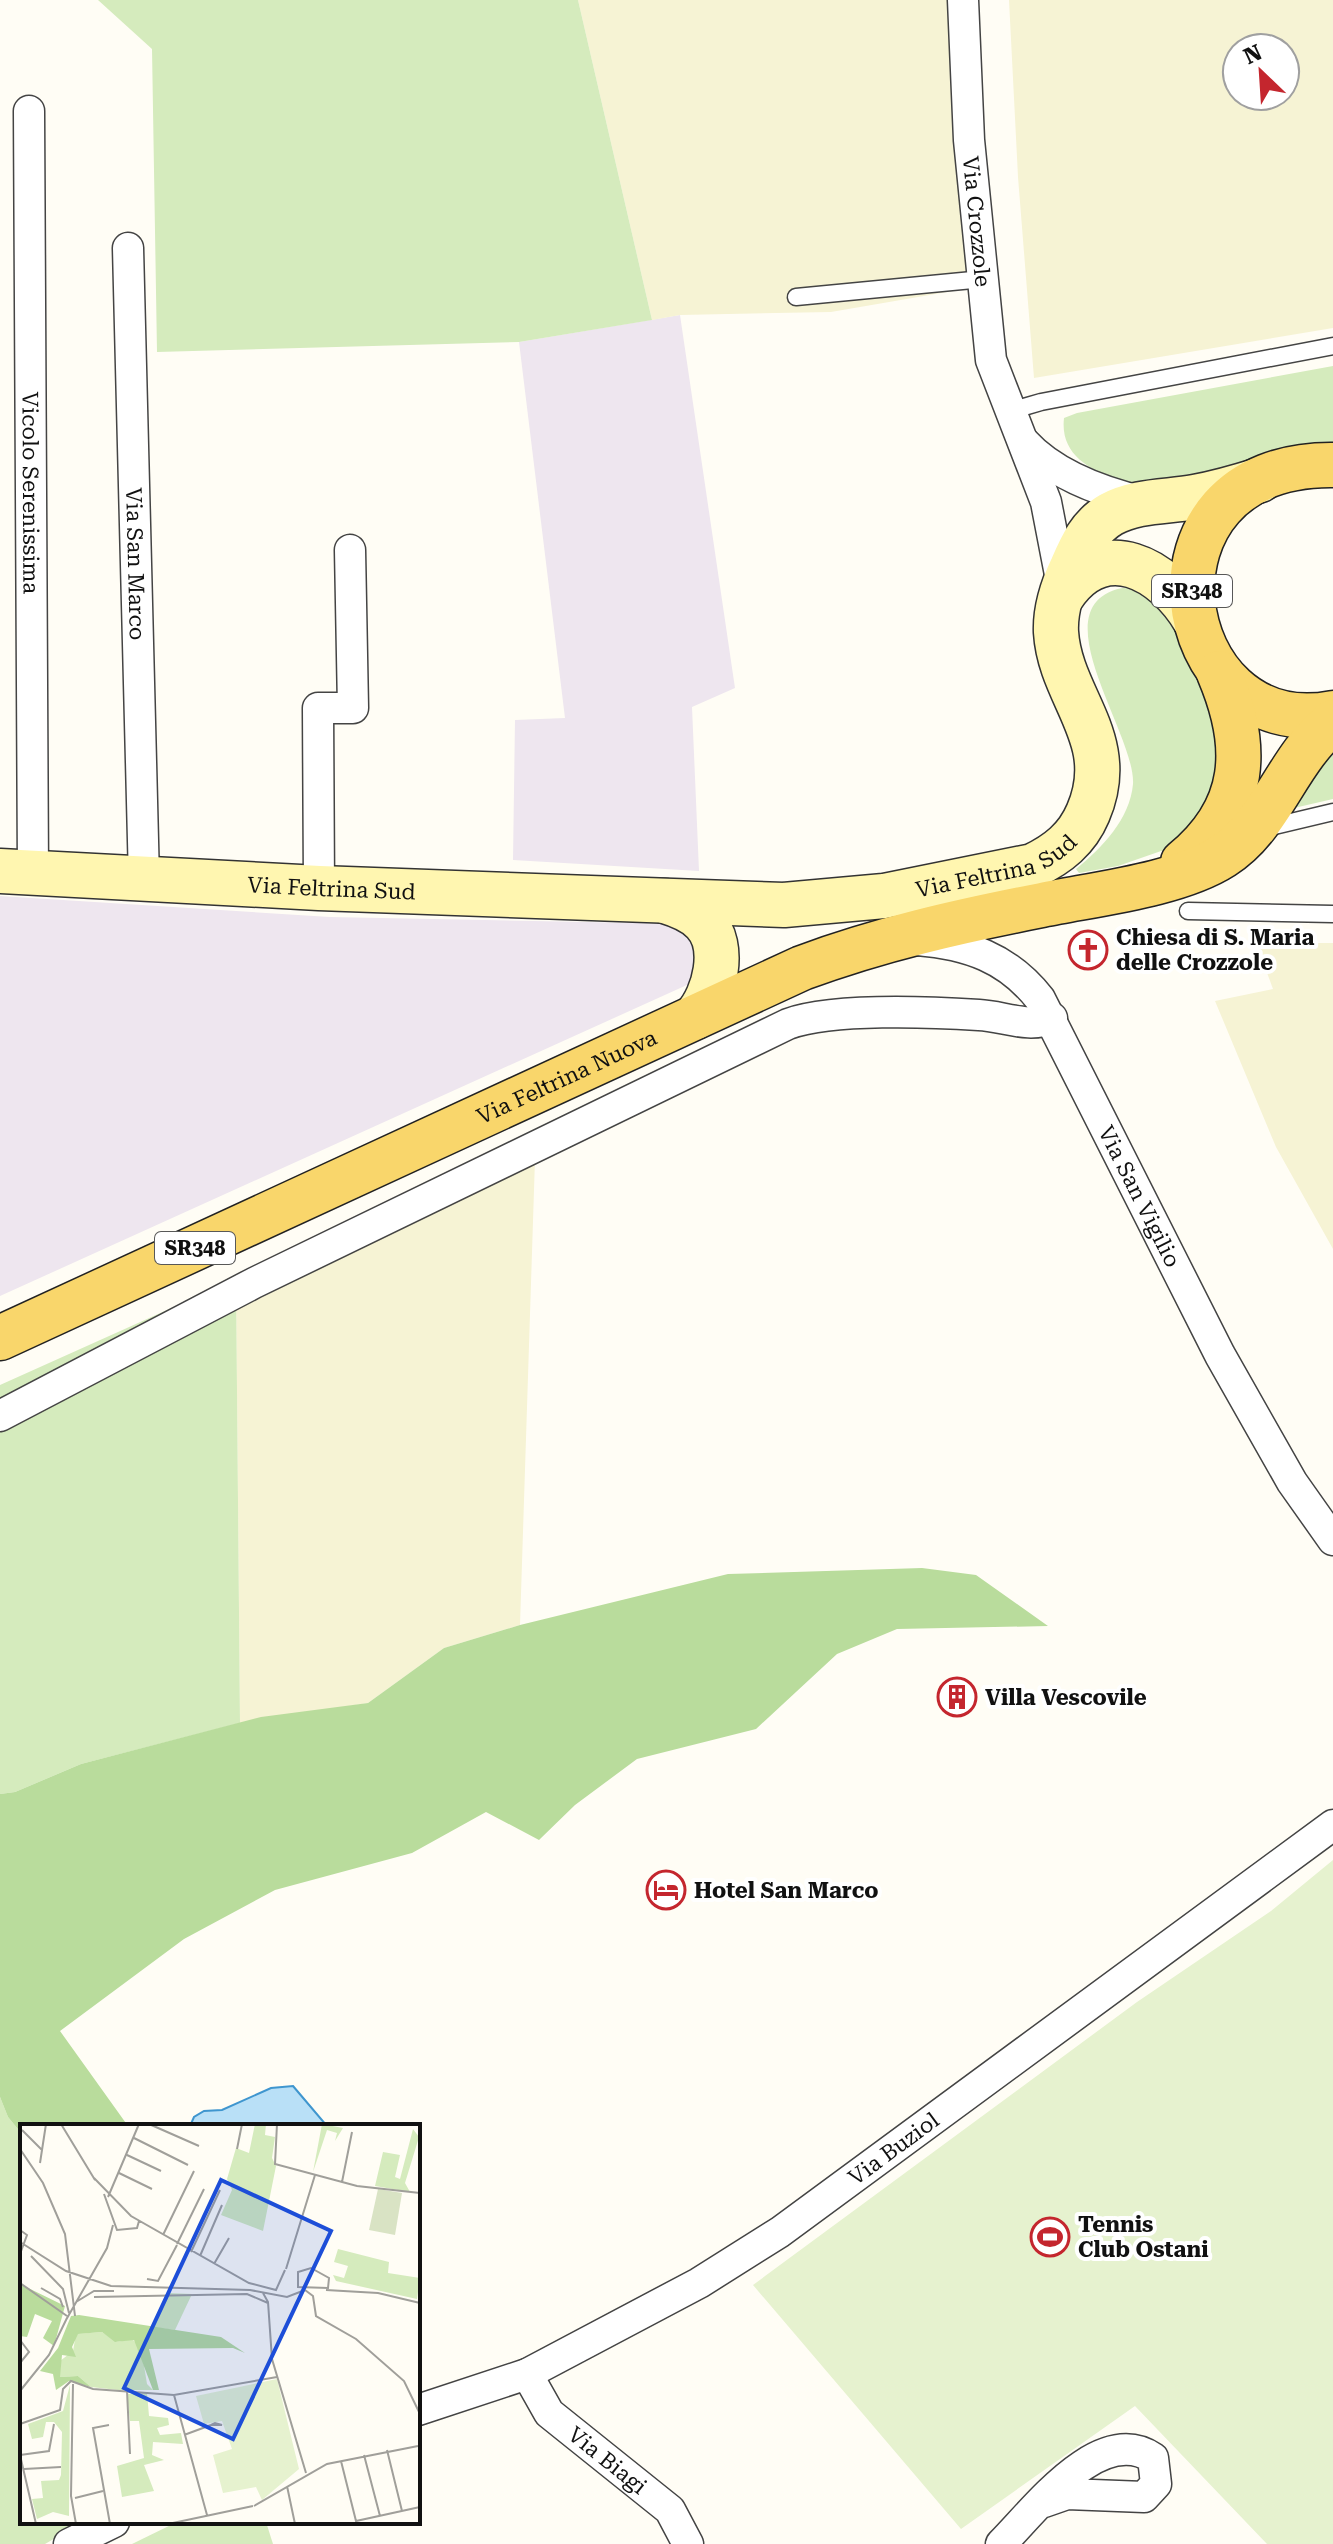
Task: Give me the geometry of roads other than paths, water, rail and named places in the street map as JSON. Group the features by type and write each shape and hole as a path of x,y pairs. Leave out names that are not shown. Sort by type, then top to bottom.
{"main road":[{"name":"SR348","path":"1333,465 1294,468 1262,479 1228,500 1204,530 1192,572 1195,620 1216,665 1236,689 1268,710 1301,716 1333,713"},
{"name":"Via Feltrina Sud","path":"17,872 319,888 755,905 849,901 1033,866 1055,855 1074,838 1087,816 1095,792 1098,762 1095,741 1058,643 1056,621 1061,597 1077,554 1093,528 1113,513 1148,503 1212,494 1262,479"},
{"path":"1061,597 1072,583 1091,569 1121,563 1147,571 1165,582 1195,620"},
{"name":"Via Feltrina Nuova","path":"1154,880 1177,866 1211,836 1225,813 1236,783 1240,758 1238,724 1216,665"},
{"name":"Via Feltrina Nuova","path":"0,1338 802,968 887,939 1154,880 1213,862 1245,839 1258,824 1299,757 1333,722"},
{"name":"Via Feltrina Sud","path":"663,900 702,919 713,937 712,986 695,1017"}],"street":[{"name":"Via Crozzole","path":"963,0 969,140 991,360 1050,515 1061,571 1061,597"},
{"name":"Vicolo Serenissima","path":"17,872 29,111"},
{"name":"Via San Marco","path":"128,248 144,880"},
{"name":"Via Crozzole","path":"1015,424 1040,456 1076,478 1148,503"},
{"path":"319,888 318,708 353,708 350,550"},
{"name":"Via San Vigilio","path":"887,939 949,943 988,955 1029,985 1052,1018 1220,1355 1284,1469 1333,1540"},
{"path":"0,1416 241,1289 788,1024 809,1017 852,1014 979,1015 1029,1022 1052,1018"},
{"name":"Via Buziol","path":"420,2409 527,2374 699,2283 780,2232 1333,1825"},
{"name":"Via Biagi","path":"527,2374 549,2413 670,2510 688,2544"},
{"path":"1001,2544 1044,2502"},
{"path":"69,2544 110,2524"}],"lane":[{"path":"796,297 983,279"},
{"path":"1015,424 1041,402 1333,346"},
{"path":"1258,824 1273,827 1308,815 1333,812"},
{"path":"1188,911 1333,914"}],"water":[{"path":"293,2086 325,2124 191,2124 194,2117 204,2111 222,2110 271,2088"}],"place":[{"name":"Chiesa di S. Maria delle Crozzole","path":"1088,950"},
{"name":"Villa Vescovile","path":"957,1697"},
{"name":"Hotel San Marco","path":"666,1890"},
{"name":"Tennis Club Ostani","path":"1050,2237"}]}
